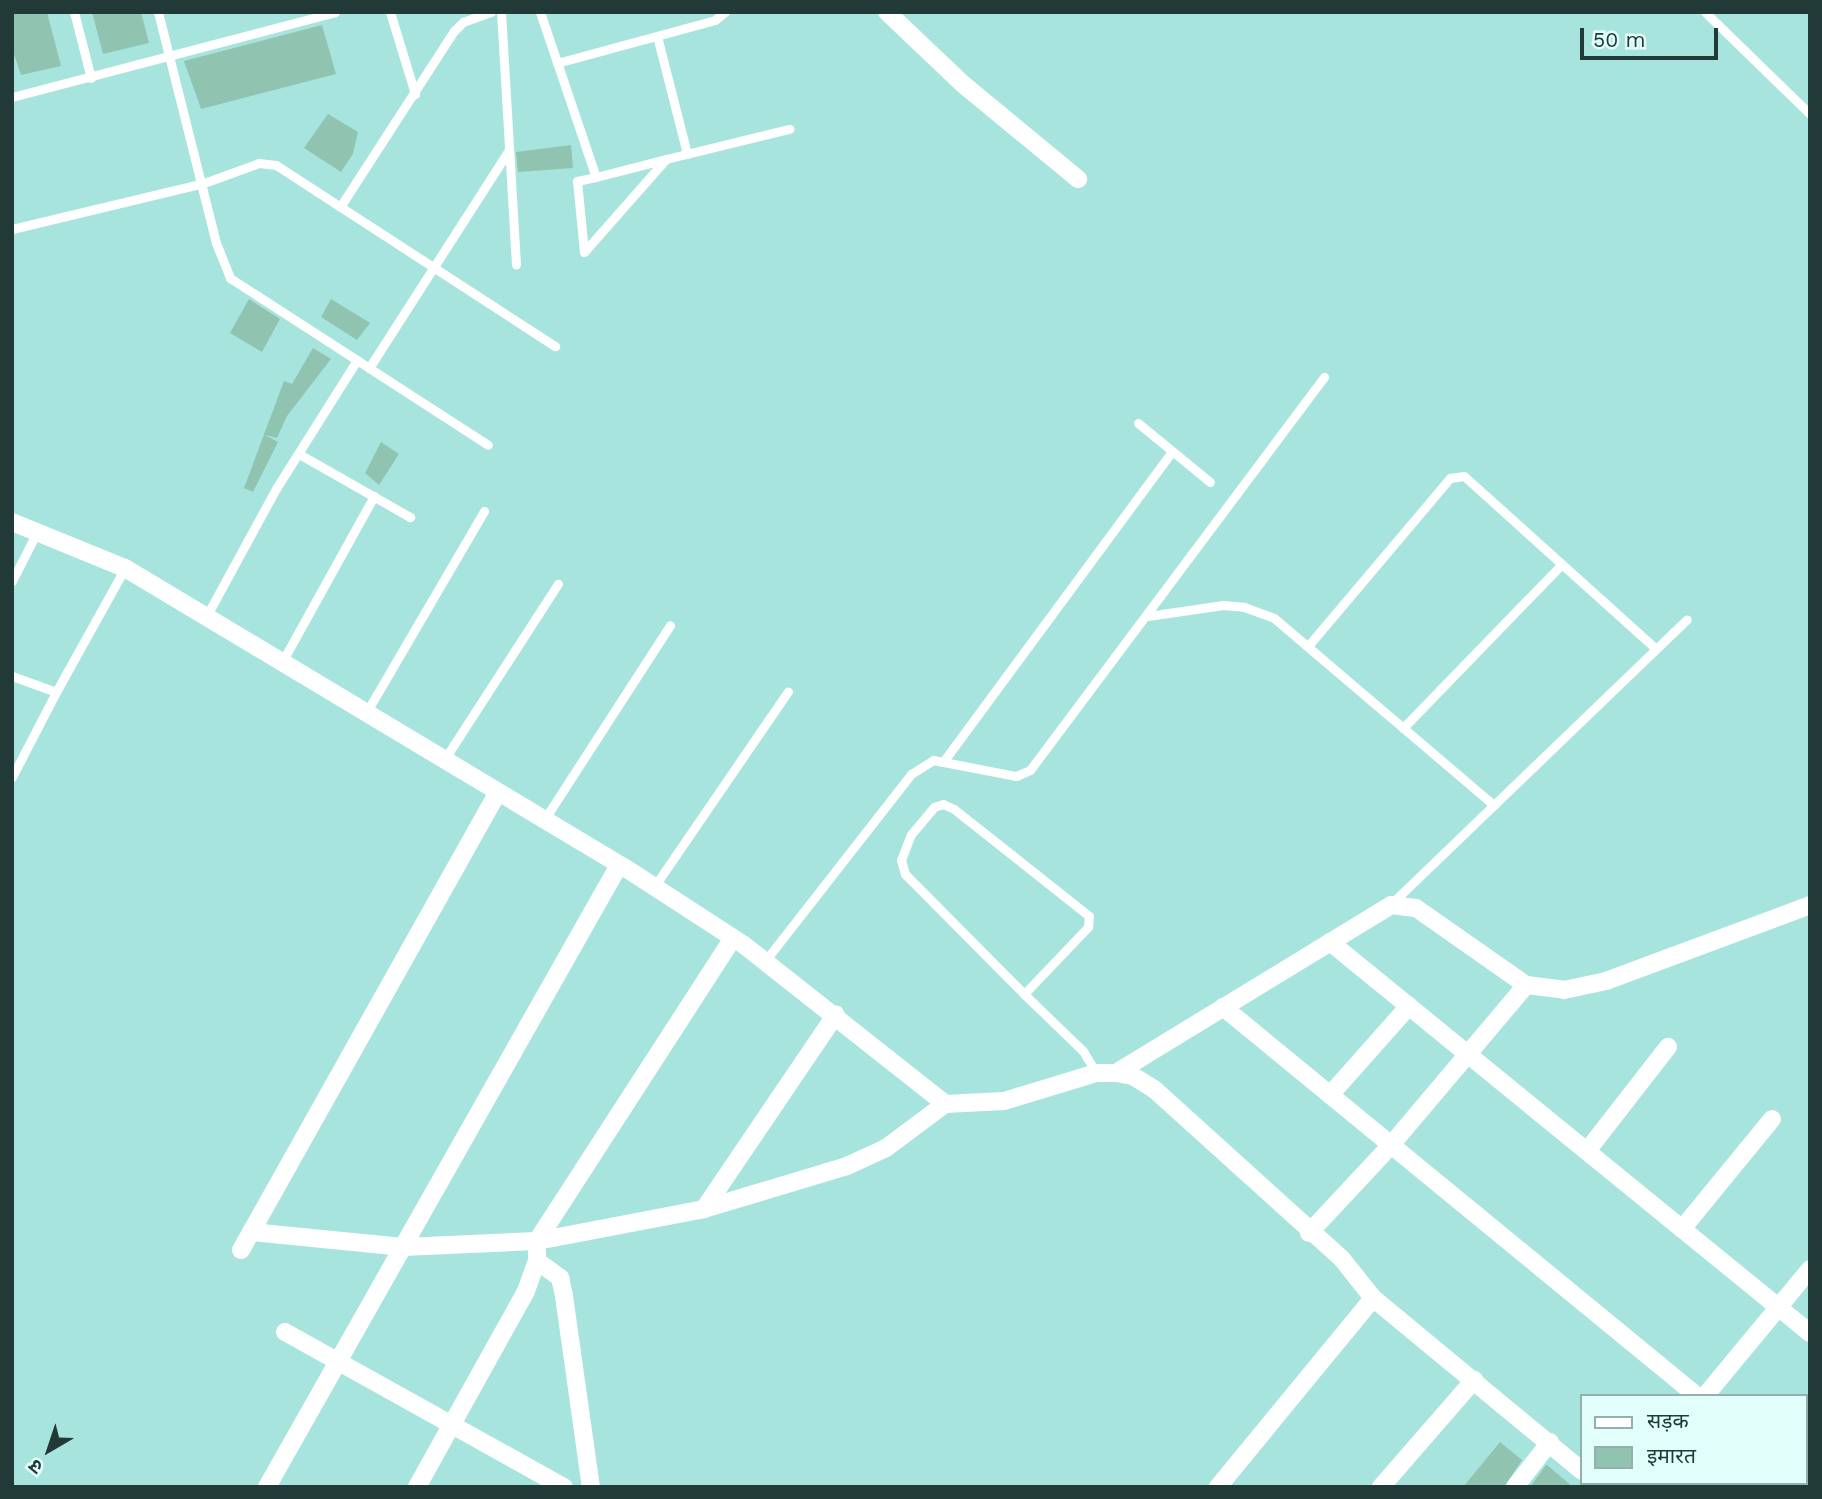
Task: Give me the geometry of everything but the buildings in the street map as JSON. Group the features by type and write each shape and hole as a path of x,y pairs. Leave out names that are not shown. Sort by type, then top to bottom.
{"street":[{"path":"887,12 964,85 1078,179"},
{"path":"12,522 125,568 619,865 765,961 836,1014 945,1104"},
{"path":"241,1250 498,792"},
{"path":"267,1487 619,865"},
{"path":"1116,1073 1391,905 1416,908 1526,985 1564,990 1606,981 1810,905"},
{"path":"417,1487 526,1291 537,1261 537,1241 733,938"},
{"path":"1330,942 1810,1333"},
{"path":"1309,1233 1391,1145 1526,985"},
{"path":"1330,1095 1409,1006"},
{"path":"1223,1007 1695,1394"},
{"path":"704,1209 836,1014"},
{"path":"1587,1151 1668,1047"},
{"path":"251,1232 403,1247 537,1241 704,1209 847,1166 886,1148 945,1104 1004,1101 1096,1073 1133,1076 1154,1089 1309,1233 1342,1259 1373,1298 1580,1469"},
{"path":"1682,1229 1772,1119"},
{"path":"537,1261 560,1278 565,1296 590,1487"},
{"path":"1707,1394 1810,1269"},
{"path":"1218,1487 1373,1298"},
{"path":"285,1332 553,1484"},
{"path":"1381,1487 1474,1380"},
{"path":"1515,1487 1550,1442"}],"lane":[{"path":"74,12 91,78"},
{"path":"158,12 204,183 216,243 230,278 488,445"},
{"path":"12,97 170,58 335,12"},
{"path":"390,12 415,94"},
{"path":"340,207 454,31 463,22 491,12"},
{"path":"501,12 516,265"},
{"path":"540,12 596,177"},
{"path":"557,64 656,36 725,12"},
{"path":"1705,12 1810,114"},
{"path":"656,36 687,154"},
{"path":"666,159 584,252 577,181 596,177 666,159 789,129"},
{"path":"369,368 509,150"},
{"path":"12,229 204,183 259,163 276,165 555,346"},
{"path":"205,617 357,360"},
{"path":"765,961 911,774 933,760 1016,776 1030,770 1148,616 1324,377"},
{"path":"1138,423 1210,482"},
{"path":"943,762 1172,451"},
{"path":"299,454 410,517"},
{"path":"1308,646 1456,476 1474,482 1656,649"},
{"path":"282,662 374,496"},
{"path":"366,713 484,511"},
{"path":"12,581 37,532"},
{"path":"1403,727 1562,564"},
{"path":"12,777 125,568"},
{"path":"444,760 558,584"},
{"path":"1148,616 1244,607 1274,618 1494,805"},
{"path":"1391,905 1687,619"},
{"path":"544,820 670,625"},
{"path":"12,676 56,692"},
{"path":"654,887 788,691"},
{"path":"1024,994 1088,927 1089,916 954,809 943,804 934,807 911,834 901,860 905,874 1024,994 1083,1051 1096,1073"},
{"path":"1407,889 1416,908"}]}
